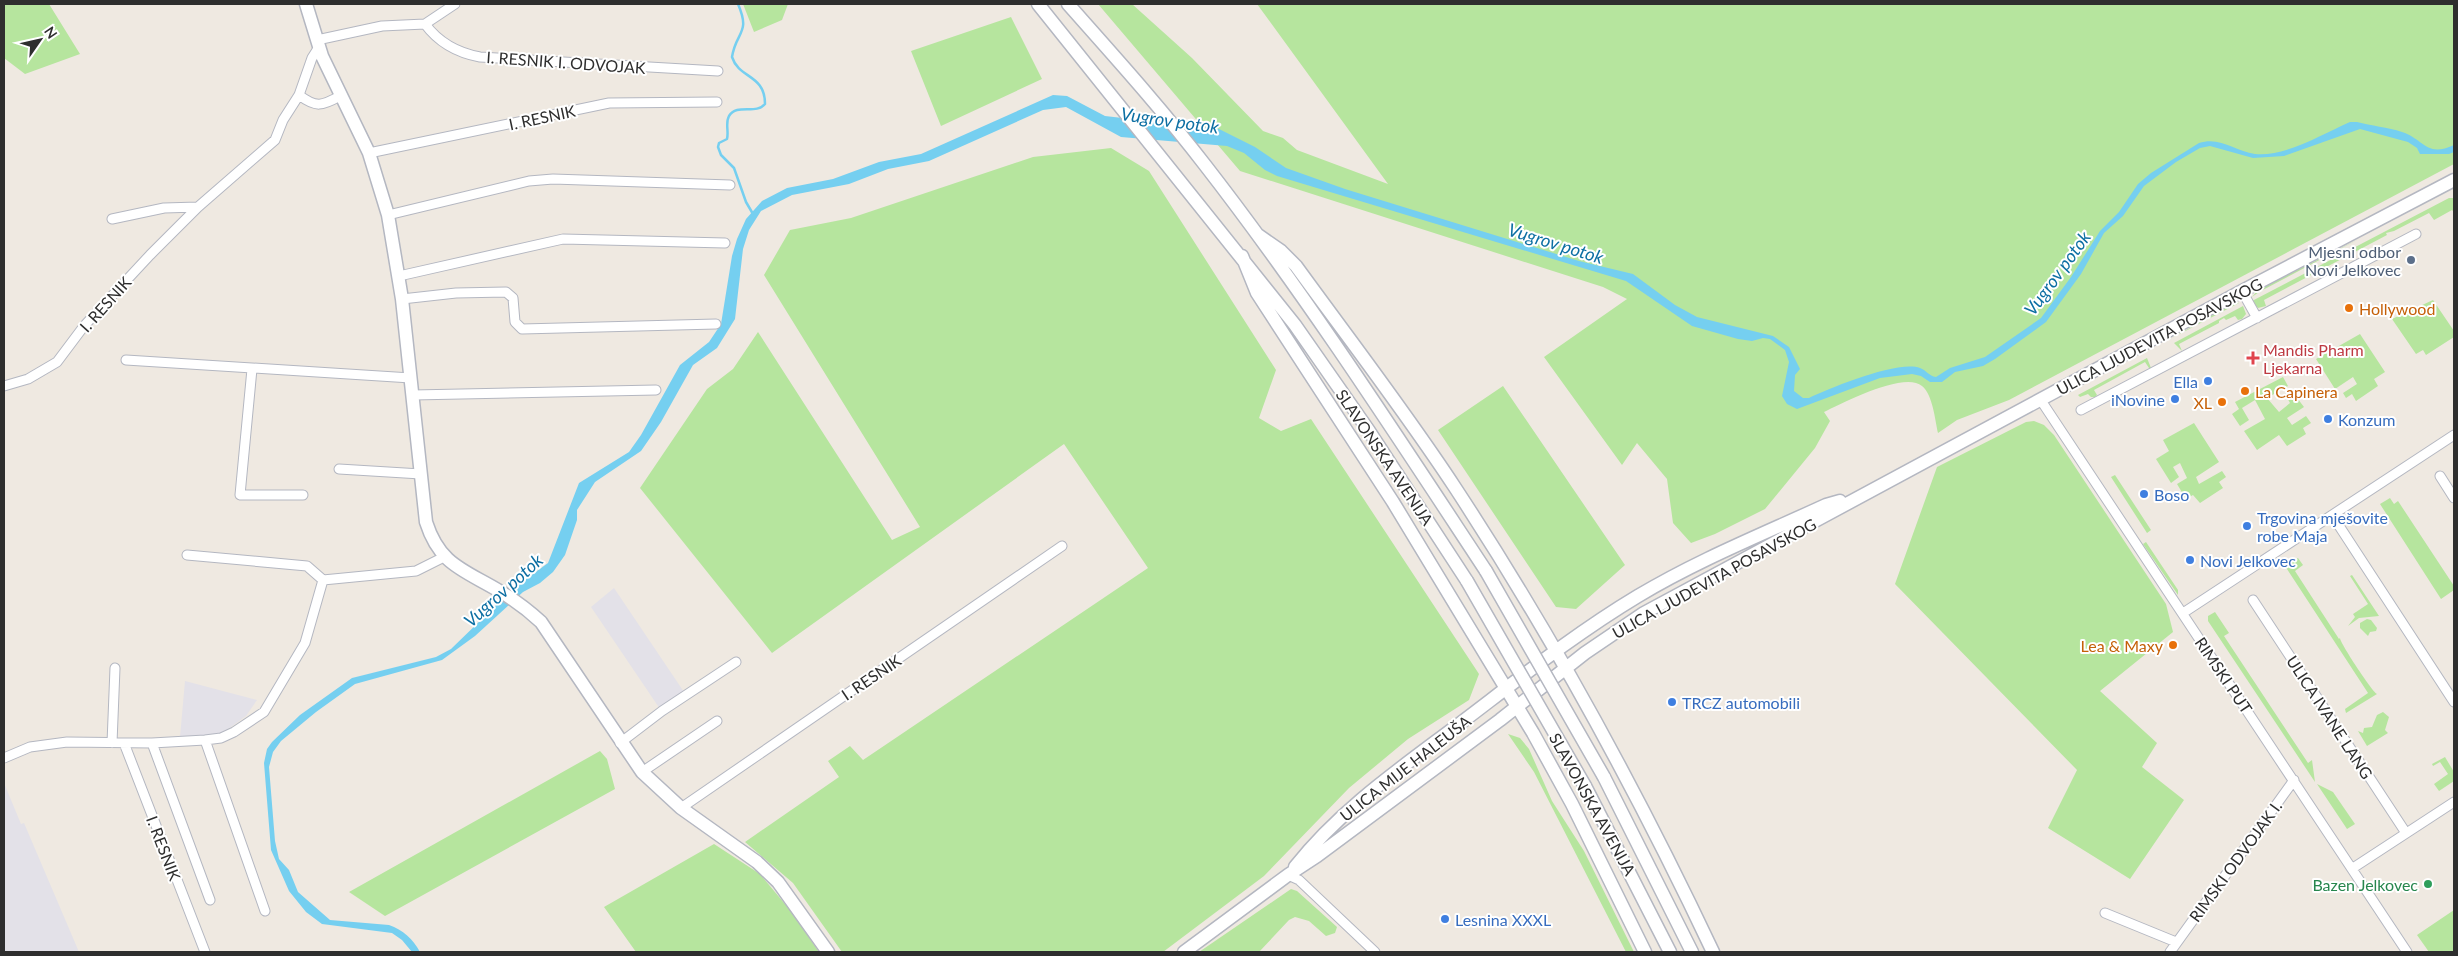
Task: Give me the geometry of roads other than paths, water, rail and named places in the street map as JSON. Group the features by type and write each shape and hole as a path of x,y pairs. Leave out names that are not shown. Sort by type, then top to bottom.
{"main road":[{"path":"306,4 318,43 340,96 369,153 388,215 399,276 426,522 431,538 444,557 453,566 524,606 554,640 620,743 642,772 681,808 757,862 778,882 828,952"},
{"name":"SLAVONSKA AVENIJA","path":"1038,4 1242,256 1295,325 1369,431 1467,581 1585,786 1670,952"},
{"name":"SLAVONSKA AVENIJA","path":"1068,4 1152,98 1205,164 1258,235 1377,404 1486,571 1604,777 1692,952"},
{"name":"ULICA LJUDEVITA POSAVSKOG","path":"1516,705 1566,667 1644,613 2242,291 2454,180"},
{"path":"1258,235 1281,251 1296,266 1376,372 1454,486 1566,667 1681,884 1713,952"},
{"path":"1242,256 1257,293 1393,502 1507,689 1572,804 1645,952"},
{"name":"ULICA LJUDEVITA POSAVSKOG","path":"1507,689 1555,650 1640,595 1701,563 1826,505 1864,494"},
{"name":"ULICA MIJE HALEUŠA","path":"1288,875 1317,842 1362,798 1507,689"},
{"name":"ULICA MIJE HALEUŠA","path":"1184,952 1288,875 1317,856 1516,705"}],"street":[{"path":"318,43 382,26 425,24 455,4"},
{"name":"I. RESNIK I. ODVOJAK","path":"425,24 433,34 448,45 464,54 480,57 718,71"},
{"name":"I. RESNIK","path":"4,386 28,379 56,362 84,326 198,208 274,140 283,120 299,96 318,43"},
{"path":"299,96 310,104 317,105 325,104 340,96"},
{"name":"I. RESNIK","path":"369,153 609,103 717,102"},
{"path":"388,215 529,181 730,185"},
{"path":"112,219 164,208 198,208"},
{"name":"ULICA LJUDEVITA POSAVSKOG","path":"2081,410 2416,234"},
{"path":"399,276 563,239 725,243"},
{"path":"2242,291 2257,318"},
{"path":"402,299 456,293 506,292 513,298 515,322 522,328 716,324"},
{"path":"126,360 411,378"},
{"path":"252,368 240,495 303,495"},
{"path":"413,395 656,390"},
{"name":"RIMSKI PUT","path":"2040,399 2407,952"},
{"path":"2183,613 2454,435"},
{"path":"339,469 421,474"},
{"path":"2440,476 2454,498"},
{"path":"2332,515 2454,702"},
{"name":"I. RESNIK","path":"681,808 1062,546"},
{"path":"187,555 306,566 324,580 416,571 444,557"},
{"path":"4,758 30,747 67,742 152,743 205,740 226,736 264,712 305,643 324,580"},
{"name":"ULICA IVANE LANG","path":"2253,600 2406,833"},
{"path":"620,743 662,711 736,662"},
{"path":"112,743 115,668"},
{"path":"642,772 717,721"},
{"path":"205,740 264,911"},
{"name":"I. RESNIK","path":"124,743 205,952"},
{"name":"I. RESNIK","path":"152,743 210,900"},
{"name":"RIMSKI ODVOJAK I.","path":"2170,952 2294,780"},
{"path":"2353,868 2454,802"},
{"path":"1288,875 1299,880 1374,952"},
{"path":"2105,913 2176,942"}],"water":[{"path":"1053,95 1067,96 1105,116 1219,129 1255,147 1286,168 1345,189 1579,261 1633,274 1675,305 1697,317 1773,336 1789,347 1800,369 1795,375 1794,391 1803,398 1809,398 1881,371 1896,368 1920,368 1936,377 1950,368 1985,357 2041,318 2071,277 2100,231 2119,212 2138,184 2151,173 2199,143 2214,141 2255,154 2267,154 2291,148 2350,122 2357,122 2402,132 2431,148 2445,148 2454,145 2454,152 2449,154 2420,154 2417,148 2408,142 2360,129 2284,156 2253,158 2210,146 2200,148 2176,162 2144,186 2123,216 2104,233 2081,274 2046,322 1995,359 1983,366 1955,372 1942,382 1930,382 1921,376 1912,374 1880,378 1797,409 1787,404 1782,396 1789,362 1785,350 1770,339 1763,338 1752,341 1738,339 1692,326 1626,281 1277,176 1265,170 1244,153 1227,146 1121,137 1066,107 1043,110 929,161 888,169 849,184 792,195 761,211 749,230 743,249 735,319 717,348 693,365 661,422 641,451 595,482 577,510 577,520 565,555 553,572 540,583 523,592 475,636 442,660 355,684 316,712 281,741 273,752 269,767 275,841 279,859 289,870 298,892 330,920 389,925 407,936 420,952 412,952 402,940 392,933 322,924 306,912 289,891 271,850 264,763 267,749 300,715 352,678 436,657 451,649 515,587 548,563 579,483 629,452 641,435 680,365 709,342 721,324 732,256 737,239 746,219 762,201 787,188 833,179 879,162 921,154"}],"waterway":[{"path":"738,4 742,14 743,27 732,57 735,64 761,87 765,104 757,109 742,109 732,112 727,121 727,139 719,143 718,147 721,155 734,168 746,202 753,214"}],"place":[{"name":"Mjesni odbor Novi Jelkovec","path":"2411,260"},
{"name":"Hollywood","path":"2349,308"},
{"name":"Mandis Pharm Ljekarna","path":"2253,358"},
{"name":"Ella","path":"2208,381"},
{"name":"La Capinera","path":"2245,391"},
{"name":"iNovine","path":"2175,399"},
{"name":"XL","path":"2222,402"},
{"name":"Konzum","path":"2328,419"},
{"name":"Boso","path":"2144,494"},
{"name":"Trgovina mješovite robe Maja","path":"2247,526"},
{"name":"Novi Jelkovec","path":"2190,560"},
{"name":"Lea & Maxy","path":"2173,645"},
{"name":"TRCZ automobili","path":"1672,702"},
{"name":"Bazen Jelkovec","path":"2428,884"},
{"name":"Lesnina XXXL","path":"1445,919"}],"water label":[{"name":"Vugrov potok","path":"1170,120"},
{"name":"Vugrov potok","path":"1556,243"},
{"name":"Vugrov potok","path":"2057,273"},
{"name":"Vugrov potok","path":"503,590"}]}
